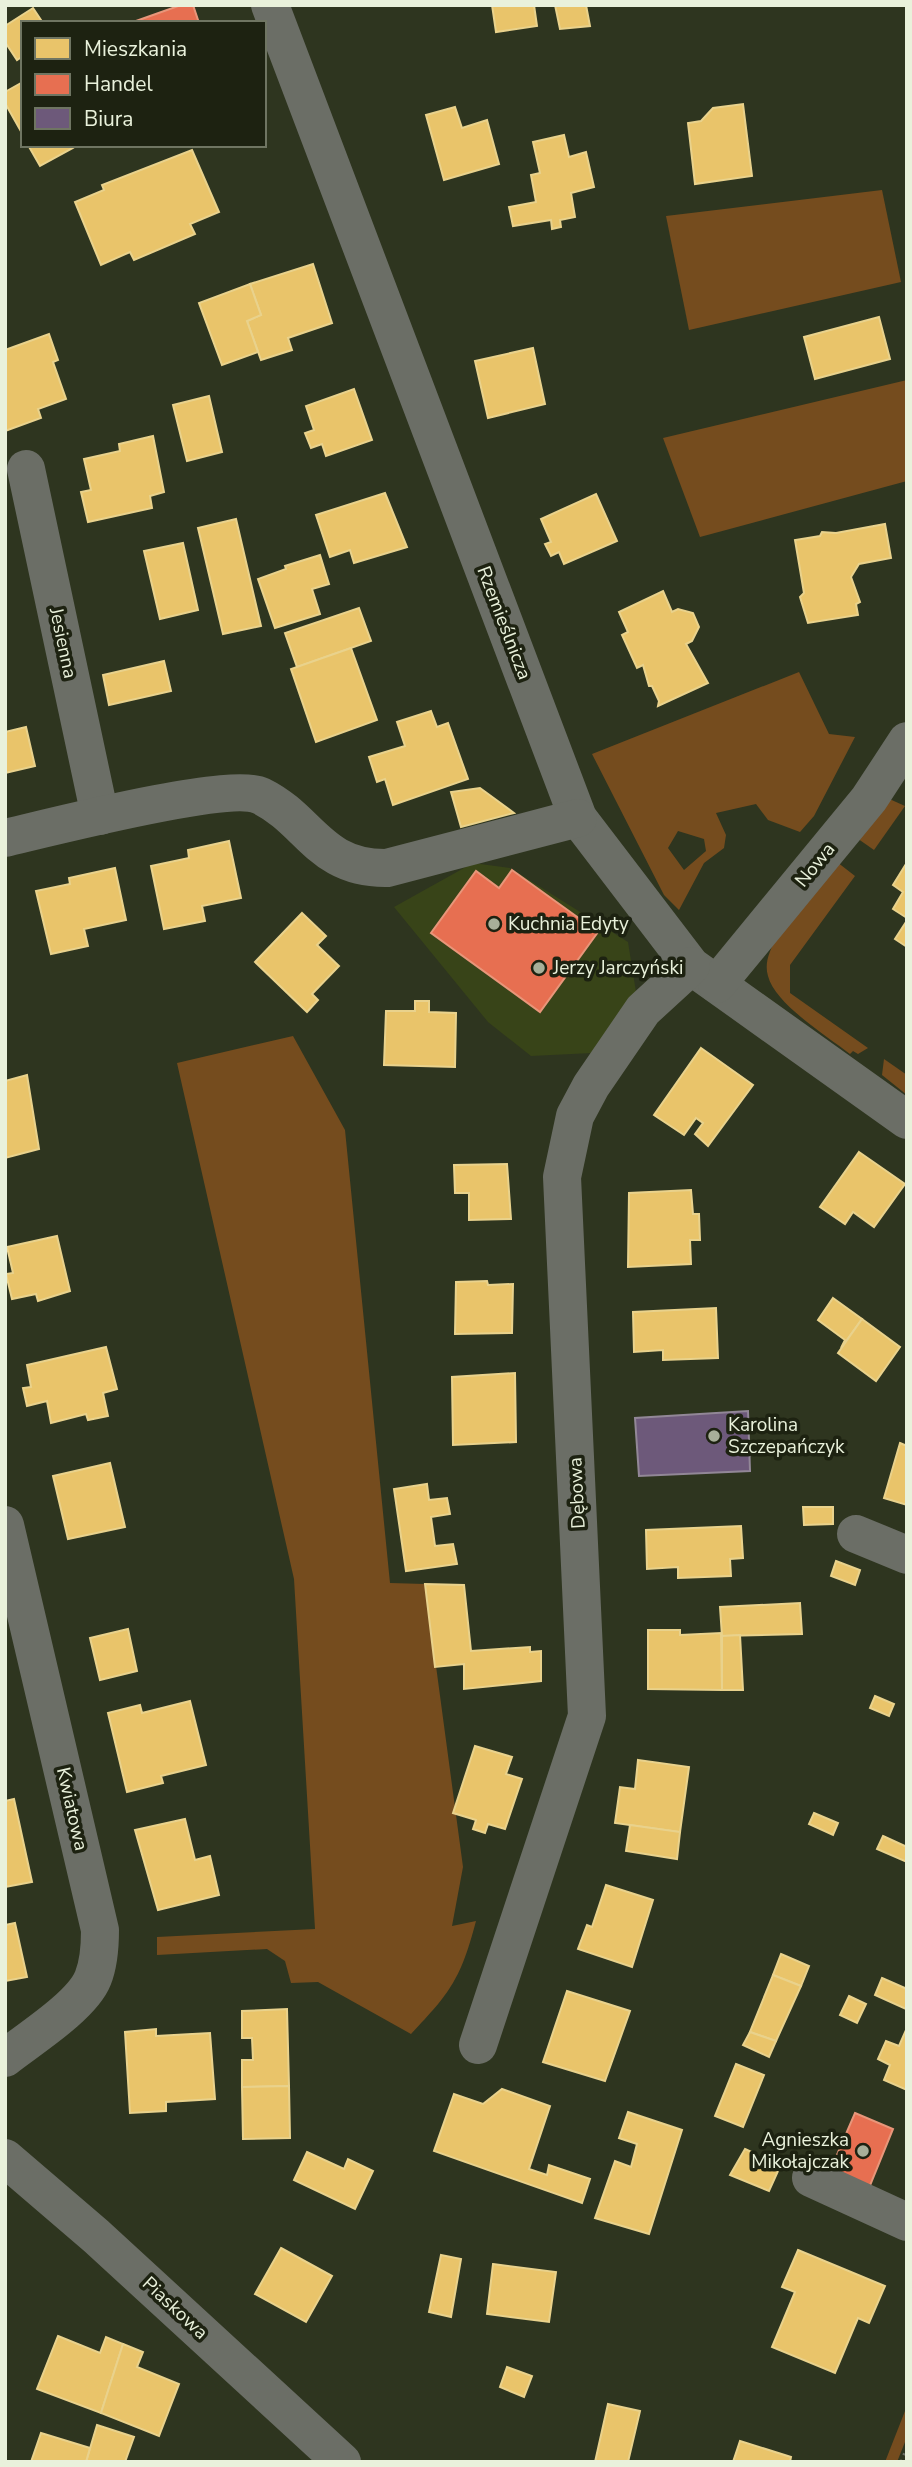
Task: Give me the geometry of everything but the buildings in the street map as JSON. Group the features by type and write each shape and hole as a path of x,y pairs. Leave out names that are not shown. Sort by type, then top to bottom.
{"street":[{"name":"Rzemieślnicza","path":"270,5 578,818 704,975 907,1120"},
{"name":"Jesienna","path":"26,469 100,817"},
{"name":"Nowa","path":"704,975 869,799 907,741"},
{"path":"5,838 211,794 247,791 262,796 332,854 370,868 403,865 578,818"},
{"name":"Dębowa","path":"478,2045 587,1716 562,1177 566,1147 575,1116 591,1086 643,1010 704,975"},
{"name":"Kwiatowa","path":"5,1525 100,1930 100,1949 93,1979 78,1997 5,2058"},
{"path":"856,1534 907,1555"},
{"name":"Piaskowa","path":"5,2158 96,2235 342,2462"},
{"path":"811,2178 907,2222"}],"path":[{"path":"902,2462 907,2449"}],"shaded area":[{"path":"882,190 901,282 689,330 666,216"},
{"path":"907,380 907,481 700,537 663,438"},
{"path":"799,672 829,734 855,737 814,816 800,832 768,820 756,804 716,813 726,835 724,848 704,863 679,910 664,895 592,754","holes":["678,831 704,839 706,851 684,870 668,848"]},
{"path":"885,797 905,806 874,850 854,836"},
{"path":"837,862 855,876 790,965 790,993 868,1048 858,1054 853,1051 850,1054 791,1008 773,987 767,971 768,957 775,940"},
{"path":"473,863 510,868 628,942 636,992 592,1053 531,1056 488,1022 394,907"},
{"path":"293,1036 345,1130 390,1583 425,1584 463,1867 452,1926 476,1921 465,1957 453,1983 436,2007 411,2034 318,1982 291,1983 285,1961 267,1949 157,1955 157,1937 315,1929 294,1579 177,1063"},
{"path":"884,1059 907,1075 907,1095 882,1075"},
{"path":"907,2406 907,2437 897,2462 885,2462"}],"place":[{"name":"Kuchnia Edyty","path":"494,924"},
{"name":"Jerzy Jarczyński","path":"539,968"},
{"name":"Karolina Szczepańczyk","path":"714,1436"},
{"name":"Agnieszka Mikołajczak","path":"863,2151"}]}
